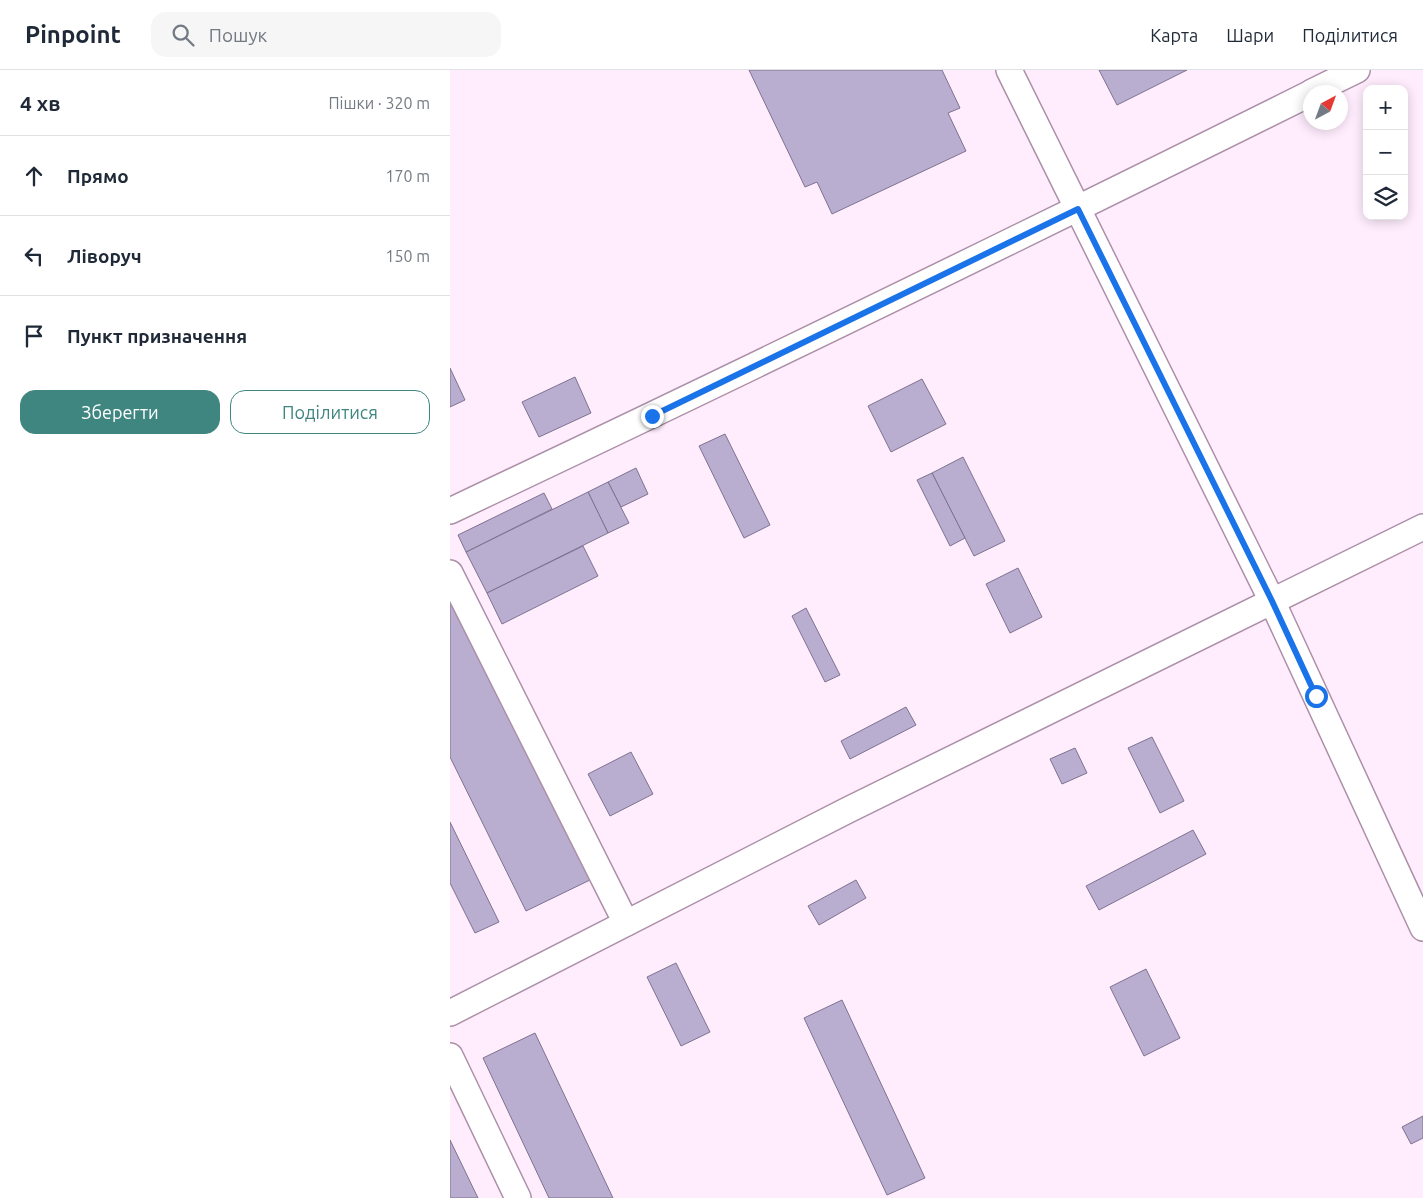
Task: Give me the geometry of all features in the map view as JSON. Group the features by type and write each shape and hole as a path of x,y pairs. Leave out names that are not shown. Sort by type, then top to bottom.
{"lane":[{"path":"1009,70 1272,601 1423,928"},
{"path":"1327,85 1357,70"},
{"path":"450,511 661,412 1303,97"},
{"path":"450,1013 848,810 1423,527"},
{"path":"450,573 626,923"},
{"path":"450,1056 518,1198"}],"building":[{"path":"749,70 942,70 960,108 948,113 966,151 832,214 817,182 805,187"},
{"path":"1099,70 1187,70 1117,105"},
{"path":"450,368 465,400 450,407"},
{"path":"575,377 591,413 539,437 522,402"},
{"path":"922,379 946,424 891,452 868,406"},
{"path":"725,434 770,525 744,538 699,446"},
{"path":"963,457 1005,541 974,556 932,473"},
{"path":"636,468 648,494 621,507 608,482"},
{"path":"932,473 965,538 950,546 917,480"},
{"path":"608,482 629,523 608,533 588,492"},
{"path":"588,492 608,533 487,593 466,552"},
{"path":"544,493 552,509 466,552 458,535"},
{"path":"583,546 598,576 502,624 487,593"},
{"path":"1018,568 1042,617 1010,633 986,584"},
{"path":"454,602 590,880 526,911 450,757 450,604"},
{"path":"806,608 840,675 825,682 792,616"},
{"path":"906,707 916,725 850,759 841,741"},
{"path":"1152,737 1184,801 1160,813 1128,748"},
{"path":"1075,748 1087,773 1062,784 1050,759"},
{"path":"631,752 653,794 610,816 588,774"},
{"path":"450,822 499,922 475,933 450,883"},
{"path":"1193,830 1206,854 1099,910 1086,886"},
{"path":"856,880 866,898 819,925 808,906"},
{"path":"676,963 710,1032 681,1046 647,977"},
{"path":"1146,969 1180,1038 1144,1056 1110,987"},
{"path":"842,1000 925,1178 887,1195 804,1018"},
{"path":"535,1033 613,1198 549,1198 483,1058"},
{"path":"1423,1116 1423,1138 1411,1144 1402,1127"},
{"path":"450,1140 478,1198 450,1198"}],"route":[{"path":"652,416 1078,209 1272,601 1316,696"}]}
